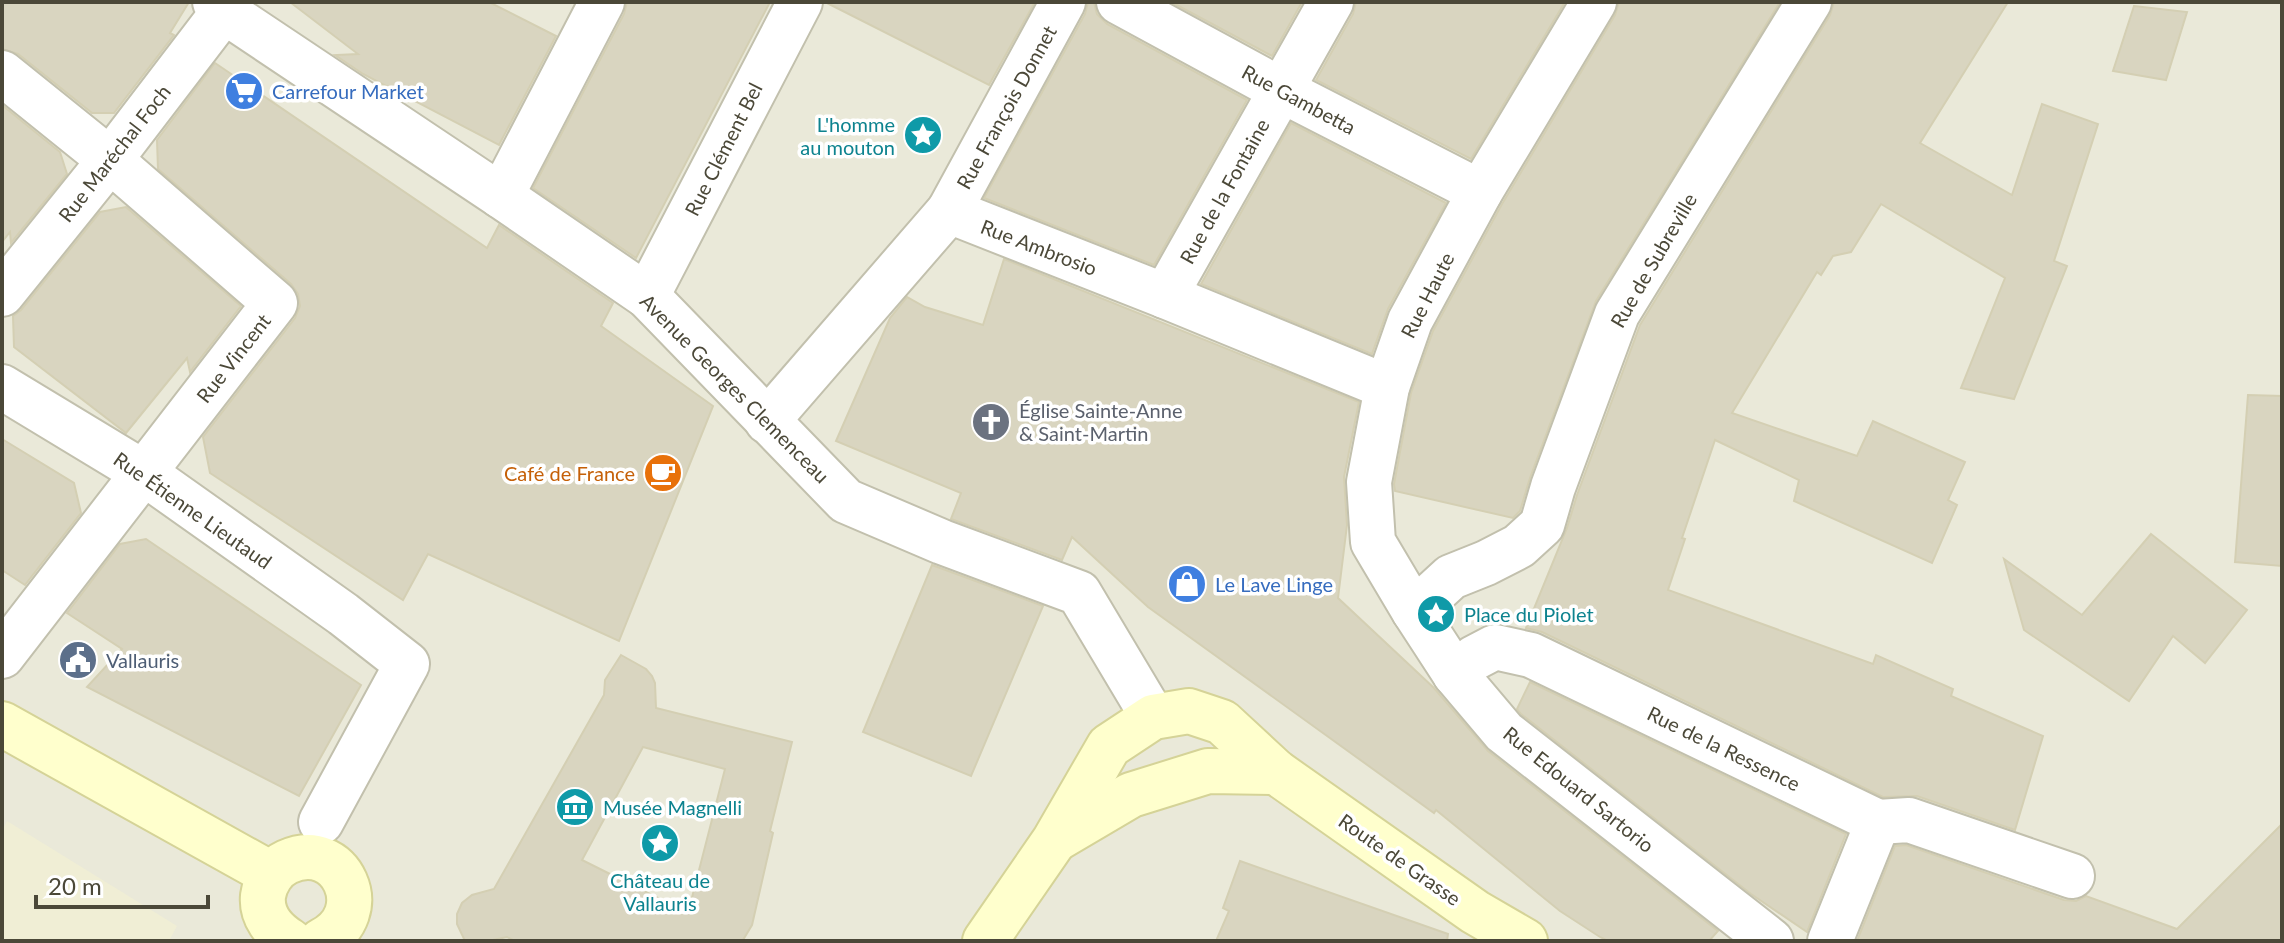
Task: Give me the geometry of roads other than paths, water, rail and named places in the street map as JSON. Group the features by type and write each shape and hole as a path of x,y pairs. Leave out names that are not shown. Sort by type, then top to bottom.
{"main road":[{"name":"Route de Grasse","path":"1153,717 1189,711 1222,722 1276,772 1475,912 1525,941"},
{"path":"985,941 1054,841 1109,746 1153,717"},
{"path":"2,724 271,874"},
{"path":"1054,841 1131,795 1195,775 1208,771 1276,772"},
{"path":"269,935 263,898 271,874 281,865 305,857 319,858 341,873 349,893 348,915 340,936"}],"street":[{"path":"501,196 602,2"},
{"name":"Rue Clément Bel","path":"647,296 800,2"},
{"name":"Rue François Donnet","path":"949,211 1063,2"},
{"name":"Rue Gambetta","path":"1119,2 1281,90 1480,192"},
{"name":"Rue de la Fontaine","path":"1165,296 1331,2"},
{"name":"Rue Haute","path":"1414,611 1373,542 1369,482 1387,387 1410,321 1480,192 1594,2"},
{"name":"Rue de Subreville","path":"1414,611 1451,577 1519,546 1542,525 1617,314 1809,2"},
{"name":"Avenue Georges Clemenceau","path":"220,7 647,296 846,501 942,542 1079,593 1153,717"},
{"name":"Rue Maréchal Foch","path":"2,294 110,160 220,7"},
{"name":"Rue Vincent","path":"2,73 110,160 275,303 2,656"},
{"path":"767,421 949,211"},
{"name":"Rue Ambrosio","path":"949,211 1387,387"},
{"name":"Rue Étienne Lieutaud","path":"2,387 144,473 407,664 321,822"},
{"name":"Rue Edouard Sartorio","path":"1414,611 1455,674 1504,732 1771,941"},
{"name":"Rue de la Ressence","path":"1455,674 1474,658 1495,647 1531,655 1878,822"},
{"path":"1830,941 1878,822 1909,820 2072,876"}],"place":[{"name":"Carrefour Market","path":"244,91"},
{"name":"L'homme au mouton","path":"923,135"},
{"name":"Église Sainte-Anne & Saint-Martin","path":"991,422"},
{"name":"Café de France","path":"663,473"},
{"name":"Le Lave Linge","path":"1187,584"},
{"name":"Place du Piolet","path":"1436,614"},
{"name":"Vallauris","path":"78,660"},
{"name":"Musée Magnelli","path":"575,807"},
{"name":"Château de Vallauris","path":"660,843"}]}
